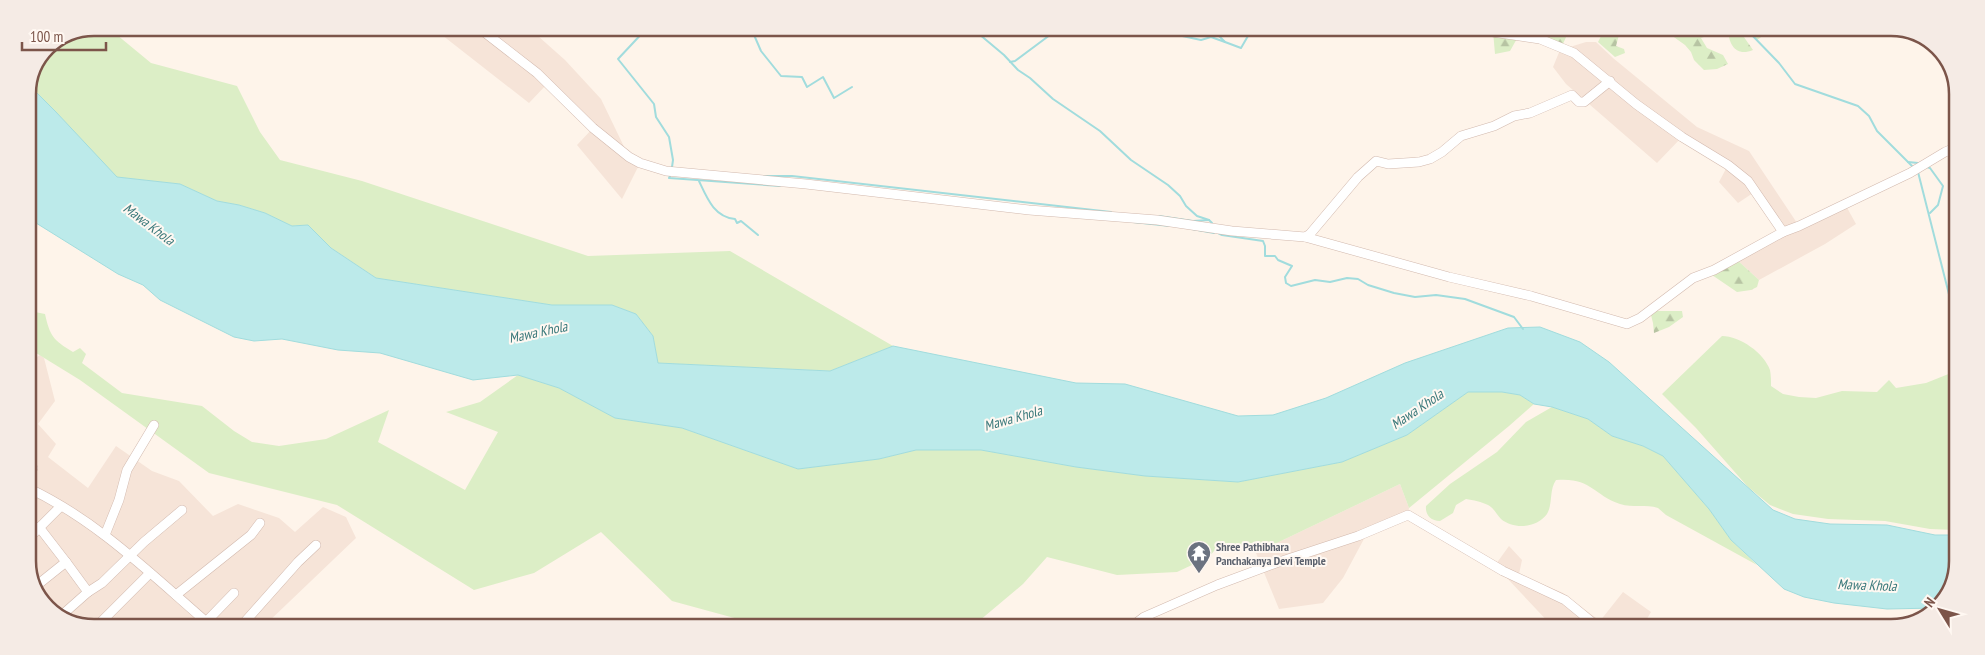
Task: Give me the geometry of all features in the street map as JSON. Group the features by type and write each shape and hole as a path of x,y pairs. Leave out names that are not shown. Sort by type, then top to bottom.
{"street":[{"path":"489,36 537,73 593,128 629,157 640,163 666,171 815,185 1029,210 1157,220 1232,231 1305,238 1449,277 1532,296 1626,324 1640,318 1693,278 1714,270 1783,232 1910,173 1949,150"},
{"path":"1523,36 1549,42 1574,53 1636,104 1748,181 1783,232"},
{"path":"1305,238 1358,177 1371,168 1376,161 1388,164 1419,162 1430,159 1442,152 1461,136 1494,126 1514,116 1530,112 1572,95 1580,102 1584,102 1610,81"},
{"path":"105,535 119,500 127,470 154,425"},
{"path":"36,492 105,535 176,595 201,619"},
{"path":"36,530 60,506"},
{"path":"66,611 88,592 102,583 144,542 182,510"},
{"path":"1141,619 1217,585 1358,536 1408,515 1503,571 1565,600 1588,619"},
{"path":"176,595 251,535 260,523"},
{"path":"39,527 88,592"},
{"path":"247,619 298,562 316,545"},
{"path":"41,582 66,562"},
{"path":"104,619 150,573"},
{"path":"211,619 234,593"}],"shaded area":[{"path":"443,36 538,36 565,60 601,99 629,157 640,163 622,199 577,145 593,128 548,83 529,103"},
{"path":"1586,42 1596,42 1697,127 1749,151 1799,226 1845,204 1856,224 1825,244 1759,280 1735,258 1783,232 1756,191 1738,203 1719,182 1728,165 1682,137 1657,163 1566,84 1553,67 1560,50"},
{"path":"40,355 44,358 55,401 38,424 56,444 48,457 88,488 116,446 152,471 179,481 213,516 238,504 279,518 295,532 323,507 346,517 356,538 271,619 94,619 79,617 65,611 44,590 36,564 36,358"},
{"path":"1400,484 1409,508 1407,520 1365,537 1343,578 1323,603 1279,609 1256,553"},
{"path":"1509,546 1522,560 1519,574 1563,593 1597,619 1545,619 1496,564"},
{"path":"1623,592 1651,612 1647,619 1602,619"}],"green space":[{"path":"118,36 151,63 237,86 260,132 280,160 362,181 588,256 730,251 893,346 830,371 658,363 653,336 636,314 612,305 552,305 376,278 331,248 308,225 292,226 265,213 217,201 180,184 116,177 36,92 41,72 53,53 62,46 83,37"},
{"path":"1493,36 1518,36 1510,51 1495,54"},
{"path":"1542,36 1567,36 1562,46"},
{"path":"1601,36 1619,36 1616,46 1624,49 1625,53 1615,57 1598,42"},
{"path":"1672,36 1707,36 1701,38 1707,48 1723,55 1728,64 1717,69 1704,70 1694,60 1691,52"},
{"path":"1729,36 1743,36 1753,50 1747,52 1738,51"},
{"path":"1754,36 1763,36 1757,40"},
{"path":"1735,258 1759,280 1757,287 1737,292 1712,275"},
{"path":"1650,311 1682,311 1683,317 1669,327 1654,333"},
{"path":"36,312 45,314 51,333 57,341 73,352 80,348 86,354 82,363 122,393 202,406 234,431 252,442 279,446 326,439 389,410 378,442 465,490 498,432 446,412 480,402 518,375 559,388 615,418 682,428 798,469 879,459 916,450 981,450 1076,467 1145,476 1238,482 1342,462 1407,435 1468,392 1502,392 1520,395 1534,404 1409,508 1400,484 1256,553 1233,549 1214,551 1209,557 1177,572 1117,575 1047,557 1023,584 981,619 738,619 672,601 601,532 534,573 474,590 337,505 209,473 80,380 36,353"},
{"path":"1722,336 1744,342 1757,352 1770,370 1771,386 1783,394 1799,397 1816,398 1842,391 1877,392 1889,380 1896,388 1926,383 1949,374 1949,530 1930,529 1885,521 1828,519 1793,514 1770,505 1748,487 1696,428 1662,394"},
{"path":"1552,407 1588,419 1612,436 1643,446 1663,456 1709,509 1731,540 1757,565 1666,515 1658,508 1620,504 1577,481 1556,480 1552,488 1547,514 1543,519 1531,525 1519,526 1506,523 1488,505 1466,499 1456,505 1453,513 1440,521 1429,517 1426,512 1426,506 1450,484 1497,452 1526,422"}],"water":[{"name":"Mawa Khola","path":"36,92 117,177 180,184 217,201 265,213 292,226 308,225 331,248 376,278 552,305 612,305 636,314 653,336 658,363 830,371 893,346 1076,383 1125,384 1238,416 1273,415 1326,398 1405,363 1508,328 1540,327 1580,342 1609,362 1773,510 1795,519 1830,524 1887,525 1935,535 1949,535 1947,576 1943,585 1915,585 1915,608 1887,609 1834,603 1804,597 1784,589 1731,540 1709,509 1663,456 1643,446 1612,436 1588,419 1552,407 1534,404 1520,395 1502,392 1468,392 1407,435 1342,462 1238,482 1145,476 1076,467 981,450 916,450 879,459 798,469 682,428 615,418 559,388 518,375 473,380 380,353 338,350 282,339 254,341 234,337 160,300 143,285 118,274 36,223"}],"waterway":[{"path":"640,36 618,59 654,104 656,117 669,137 673,160 672,167"},
{"path":"754,36 761,51 781,76 802,77 807,87 823,77 834,98 852,87"},
{"path":"981,36 1053,99 1100,131 1131,160 1168,185 1197,216 1212,223"},
{"path":"1010,62 1015,61 1049,36"},
{"path":"1182,36 1201,40 1211,37 1225,42"},
{"path":"1219,36 1225,42 1241,48 1248,36"},
{"path":"1753,36 1779,63 1795,84 1858,106 1869,116 1877,131 1913,167"},
{"path":"1908,162 1918,163"},
{"path":"1927,167 1930,168 1943,186 1938,205 1930,213"},
{"path":"1918,172 1949,294"},
{"path":"670,176 669,178 780,186"},
{"path":"761,176 792,176 1111,212"},
{"path":"699,181 708,200 716,211 735,219 737,223 741,221 758,235"},
{"path":"1159,216 1193,221 1209,220"},
{"path":"1133,222 1170,226"},
{"path":"1192,229 1214,233"},
{"path":"1216,232 1222,235 1263,241 1265,256 1275,256 1278,260 1292,266 1285,277 1286,283 1291,286 1315,280 1330,282 1347,278 1358,279 1368,285 1415,297 1436,295 1465,299 1514,317 1523,329"}],"place":[{"name":"Shree Pathibhara Panchakanya Devi Temple","path":"1199,574"}]}
